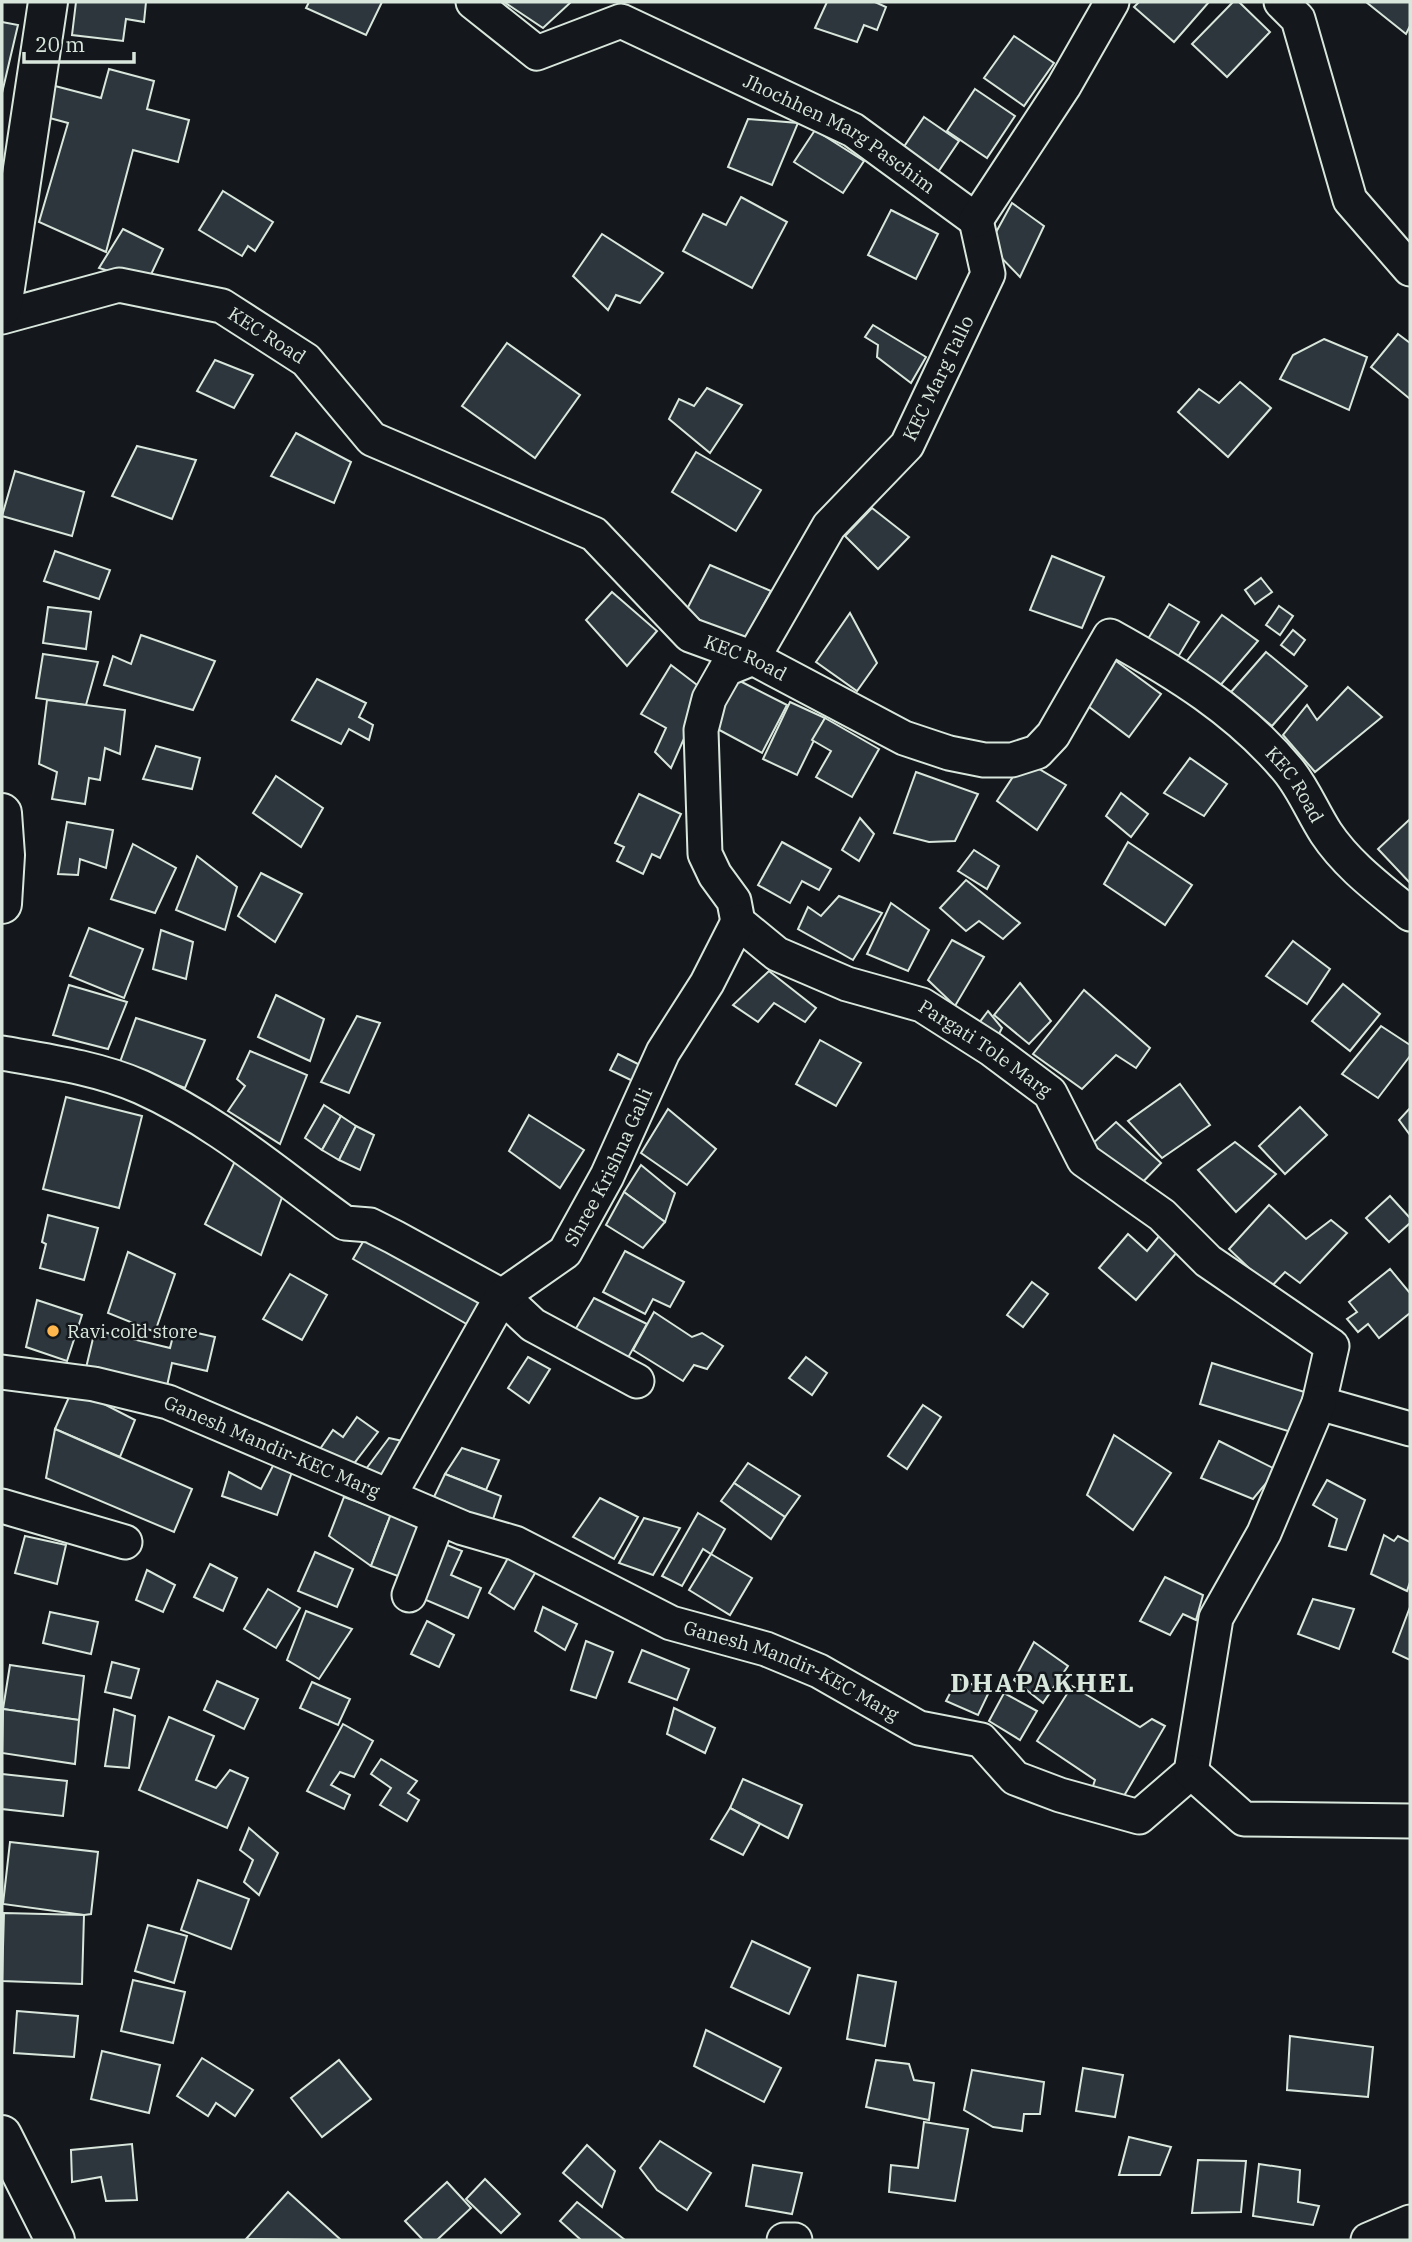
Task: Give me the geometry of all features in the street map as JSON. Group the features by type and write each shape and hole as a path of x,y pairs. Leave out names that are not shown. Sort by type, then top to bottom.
{"main road":[{"path":"2,308 48,2"},
{"path":"2,813 2,904"},
{"path":"2,2134 55,2240"}],"street":[{"name":"Jhochhen Marg Paschim","path":"473,2 537,53 629,11 853,130 976,220"},
{"path":"976,220 1064,86 1112,2"},
{"path":"1281,2 1298,19 1350,200 1410,269"},
{"name":"KEC Marg Tallo","path":"752,658 829,526 907,445 988,274 976,220"},
{"name":"KEC Road","path":"2,317 119,285 222,306 306,360 372,439 594,534 691,635 752,658 904,738 949,753 984,760 1012,760 1037,752 1054,735 1110,636 1184,677 1240,722 1289,771 1327,834 1348,862 1410,914"},
{"name":"Pargati Tole Marg","path":"752,658 726,669 709,699 701,730 705,853 715,875 734,901 738,922 776,954 847,984 922,1005 991,1049 1050,1093 1084,1160 1162,1215 1208,1261 1332,1346 1319,1403"},
{"name":"Shree Krishna Galli","path":"389,1496 502,1296 565,1252 607,1176 663,1052 707,983 738,922"},
{"path":"2,1053 73,1066 139,1086 209,1122 345,1223 370,1225 502,1296 533,1325 637,1381"},
{"name":"Ganesh Mandir-KEC Marg","path":"2,1372 94,1384 168,1402 463,1528 515,1543 671,1623 766,1649 819,1671 919,1728 981,1740 1015,1778 1059,1795 1139,1816 1191,1772"},
{"path":"1410,1429 1319,1403 1264,1533 1216,1618 1191,1772 1244,1819 1410,1821"},
{"path":"2,1506 125,1542"},
{"path":"409,1595 439,1518"},
{"path":"1368,2240 1410,2222"},
{"path":"785,2240 795,2240"}],"building":[{"path":"76,2 146,2 144,22 126,19 123,41 72,35"},
{"path":"309,2 382,2 366,35 306,8"},
{"path":"504,2 571,2 543,28"},
{"path":"827,2 875,2 886,7 877,30 864,25 857,42 815,28"},
{"path":"1139,2 1209,2 1174,42 1134,7"},
{"path":"1233,2 1239,2 1270,32 1227,77 1192,44"},
{"path":"1366,2 1410,2 1410,26 1406,34"},
{"path":"2,22 18,25 2,93"},
{"path":"1014,36 1054,63 1024,106 984,78"},
{"path":"109,69 154,81 147,109 189,120 178,162 133,150 106,252 39,222 68,123 46,117 55,86 101,98"},
{"path":"975,89 1015,116 987,158 947,131"},
{"path":"924,117 959,141 932,181 897,157"},
{"path":"748,119 798,123 772,185 728,167"},
{"path":"815,130 864,161 843,193 794,162"},
{"path":"223,191 273,222 255,251 248,246 242,256 199,230"},
{"path":"741,197 787,222 752,288 683,251 703,214 726,225"},
{"path":"1012,203 1044,226 1020,277 989,245"},
{"path":"891,210 938,234 916,279 868,255"},
{"path":"123,229 163,249 147,283 99,268"},
{"path":"602,234 663,273 640,303 616,295 608,310 573,276"},
{"path":"873,325 926,357 911,383 877,357 878,345 865,337"},
{"path":"1398,334 1410,343 1410,399 1371,367"},
{"path":"1324,339 1367,357 1349,410 1280,379 1293,355"},
{"path":"507,343 580,395 535,458 462,406"},
{"path":"215,360 253,375 234,408 197,391"},
{"path":"1240,382 1271,408 1228,457 1178,412 1199,389 1219,403"},
{"path":"707,388 742,405 710,453 669,419 679,399 694,406"},
{"path":"296,433 351,462 334,503 271,476"},
{"path":"137,446 196,460 172,519 112,496"},
{"path":"696,452 761,490 736,531 672,492"},
{"path":"15,471 84,492 72,536 2,516"},
{"path":"872,508 909,537 878,569 845,536"},
{"path":"55,551 110,570 99,599 44,581"},
{"path":"1052,556 1104,577 1082,628 1030,610"},
{"path":"710,565 771,591 741,646 686,611"},
{"path":"1261,578 1272,592 1255,604 1245,590"},
{"path":"612,592 657,631 627,666 586,620"},
{"path":"1169,604 1199,622 1178,657 1148,639"},
{"path":"1279,606 1293,616 1280,635 1266,625"},
{"path":"48,607 91,612 86,649 43,643"},
{"path":"850,613 877,663 857,691 816,662"},
{"path":"1222,615 1258,641 1218,688 1186,662"},
{"path":"1293,630 1305,640 1294,655 1281,645"},
{"path":"141,635 215,661 193,710 104,685 113,656 131,664"},
{"path":"1266,652 1307,686 1272,726 1231,692"},
{"path":"43,654 98,662 86,705 36,698"},
{"path":"1112,658 1161,694 1129,737 1080,700"},
{"path":"671,665 705,691 671,768 655,752 666,728 641,714"},
{"path":"734,678 787,705 762,753 710,725"},
{"path":"317,679 366,703 359,717 373,725 369,740 349,729 341,744 292,720"},
{"path":"1348,687 1382,717 1315,772 1283,735 1307,705 1317,720"},
{"path":"47,700 125,710 120,754 105,748 100,780 89,778 85,804 52,799 57,772 39,764"},
{"path":"790,702 825,718 797,775 763,759"},
{"path":"825,718 879,749 852,797 816,777 831,751 812,740"},
{"path":"156,746 200,758 192,789 143,779"},
{"path":"1190,758 1227,784 1204,816 1164,793"},
{"path":"1024,760 1066,785 1037,830 997,801"},
{"path":"916,772 978,794 955,841 929,842 894,833"},
{"path":"276,776 323,808 301,847 253,813"},
{"path":"1121,793 1148,814 1131,837 1106,816"},
{"path":"639,794 681,814 660,858 652,854 643,874 617,861 624,847 615,843"},
{"path":"860,818 874,834 859,861 842,850"},
{"path":"1410,819 1410,883 1378,849"},
{"path":"67,822 113,830 106,868 80,859 78,875 58,874"},
{"path":"782,842 831,869 819,890 802,881 790,903 758,885"},
{"path":"1128,842 1192,885 1165,925 1104,884"},
{"path":"133,844 176,868 155,913 111,899"},
{"path":"974,850 999,866 987,889 958,871"},
{"path":"197,856 237,887 225,930 176,910"},
{"path":"261,873 302,894 275,942 238,916"},
{"path":"966,880 1020,923 1003,939 979,921 966,931 940,908"},
{"path":"839,896 882,913 853,960 798,929 808,907 821,916"},
{"path":"891,903 929,930 908,971 867,954"},
{"path":"89,928 143,949 124,998 70,976"},
{"path":"161,930 193,942 186,979 153,969"},
{"path":"952,940 984,957 955,1006 928,980"},
{"path":"1293,941 1330,969 1307,1004 1266,976"},
{"path":"769,971 816,1008 805,1022 774,1003 758,1022 733,1005"},
{"path":"1020,983 1051,1021 1029,1044 994,1015"},
{"path":"1343,984 1380,1014 1350,1051 1312,1021"},
{"path":"69,985 127,1002 108,1049 53,1035"},
{"path":"1084,990 1150,1048 1136,1068 1116,1055 1082,1089 1033,1054"},
{"path":"276,995 324,1019 310,1061 258,1037"},
{"path":"988,1011 1002,1028 998,1036 976,1027"},
{"path":"357,1016 380,1023 349,1093 321,1082"},
{"path":"136,1018 205,1040 185,1088 120,1062"},
{"path":"1381,1026 1410,1045 1410,1056 1378,1098 1342,1074"},
{"path":"820,1040 861,1063 836,1106 796,1084"},
{"path":"250,1051 307,1075 280,1144 228,1111 245,1086 237,1079"},
{"path":"618,1054 652,1071 637,1083 610,1070"},
{"path":"1180,1084 1210,1125 1162,1158 1128,1121"},
{"path":"66,1097 142,1116 119,1208 43,1189"},
{"path":"324,1105 341,1116 322,1150 305,1138"},
{"path":"1300,1107 1327,1135 1285,1174 1259,1146"},
{"path":"1410,1108 1410,1135 1399,1120"},
{"path":"668,1109 716,1149 687,1185 641,1153"},
{"path":"529,1115 584,1150 560,1188 509,1151"},
{"path":"341,1116 356,1126 339,1160 322,1150"},
{"path":"1116,1122 1161,1163 1136,1189 1089,1147"},
{"path":"356,1126 374,1135 360,1170 339,1160"},
{"path":"1235,1142 1276,1174 1236,1212 1198,1170"},
{"path":"236,1159 288,1181 261,1255 205,1224"},
{"path":"641,1165 675,1193 665,1222 624,1192"},
{"path":"624,1192 665,1222 643,1248 606,1225"},
{"path":"1390,1196 1410,1218 1410,1223 1389,1242 1366,1218"},
{"path":"1269,1205 1306,1239 1331,1220 1347,1233 1300,1283 1285,1272 1270,1288 1229,1249"},
{"path":"48,1215 98,1228 84,1280 40,1268 46,1244 42,1242"},
{"path":"1128,1234 1147,1251 1160,1235 1178,1251 1136,1300 1099,1268"},
{"path":"364,1240 493,1302 477,1330 353,1259"},
{"path":"625,1251 684,1282 670,1307 653,1299 645,1314 603,1292"},
{"path":"128,1252 175,1274 155,1332 108,1313"},
{"path":"1390,1269 1410,1293 1410,1313 1379,1338 1368,1324 1358,1332 1347,1319 1357,1312 1349,1302"},
{"path":"290,1274 327,1295 302,1340 263,1319"},
{"path":"1032,1282 1048,1294 1023,1327 1007,1315"},
{"path":"594,1298 647,1324 625,1363 572,1335"},
{"name":"Ravi cold store","path":"37,1300 82,1315 67,1361 26,1347"},
{"path":"654,1312 692,1337 702,1333 723,1346 707,1369 694,1365 683,1381 633,1350"},
{"path":"175,1328 215,1337 207,1371 172,1363 167,1386 86,1368 95,1330 170,1348"},
{"path":"528,1357 550,1369 529,1403 508,1388"},
{"path":"806,1357 827,1373 812,1395 789,1378"},
{"path":"1212,1363 1314,1395 1301,1435 1200,1404"},
{"path":"73,1388 135,1420 120,1457 55,1429"},
{"path":"923,1405 941,1417 907,1469 888,1456"},
{"path":"357,1417 378,1432 349,1470 320,1449 333,1430 343,1437"},
{"path":"55,1429 192,1489 174,1532 46,1478"},
{"path":"1114,1435 1171,1473 1133,1530 1087,1495"},
{"path":"389,1438 407,1442 383,1482 363,1473"},
{"path":"1219,1441 1277,1470 1253,1499 1201,1478"},
{"path":"462,1448 499,1460 486,1490 445,1474"},
{"path":"275,1462 292,1472 277,1515 222,1496 229,1472 261,1489"},
{"path":"748,1463 800,1496 785,1517 734,1483"},
{"path":"445,1474 501,1496 491,1525 432,1501"},
{"path":"1327,1480 1365,1500 1346,1550 1329,1546 1337,1519 1313,1505"},
{"path":"734,1483 785,1517 771,1539 721,1501"},
{"path":"344,1497 391,1514 371,1566 329,1536"},
{"path":"600,1498 638,1517 614,1559 573,1537"},
{"path":"698,1513 725,1529 711,1554 703,1549 682,1586 662,1576"},
{"path":"391,1514 420,1526 403,1578 371,1566"},
{"path":"644,1518 680,1528 653,1575 619,1563"},
{"path":"1384,1535 1394,1541 1398,1536 1410,1542 1410,1582 1407,1591 1371,1574"},
{"path":"25,1536 66,1545 57,1584 15,1573"},
{"path":"442,1543 462,1551 451,1575 481,1588 468,1618 419,1597"},
{"path":"315,1552 353,1569 337,1607 298,1591"},
{"path":"711,1554 752,1578 730,1615 689,1590"},
{"path":"509,1556 538,1568 514,1609 489,1593"},
{"path":"210,1564 237,1578 223,1611 194,1597"},
{"path":"147,1570 175,1585 163,1612 136,1600"},
{"path":"1165,1577 1203,1595 1196,1620 1183,1614 1170,1635 1140,1621"},
{"path":"268,1589 300,1608 276,1648 244,1629"},
{"path":"1313,1599 1354,1609 1339,1649 1298,1634"},
{"path":"543,1607 577,1624 565,1650 535,1631"},
{"path":"1410,1607 1410,1660 1393,1652"},
{"path":"306,1611 352,1629 319,1679 287,1660"},
{"path":"50,1612 98,1622 91,1654 43,1643"},
{"path":"427,1621 454,1635 439,1667 411,1654"},
{"path":"586,1641 613,1652 596,1698 571,1690"},
{"path":"1034,1642 1068,1666 1043,1703 1014,1680"},
{"path":"642,1650 689,1669 677,1700 629,1682"},
{"path":"112,1662 139,1669 131,1698 105,1692"},
{"path":"10,1665 84,1676 79,1720 3,1709"},
{"path":"958,1678 989,1692 978,1715 946,1701"},
{"path":"217,1681 258,1699 244,1729 204,1710"},
{"path":"312,1682 350,1699 338,1725 300,1708"},
{"path":"1072,1686 1140,1727 1152,1719 1165,1726 1118,1806 1092,1789 1095,1780 1037,1741"},
{"path":"1004,1693 1037,1711 1020,1740 989,1721"},
{"path":"674,1708 715,1728 705,1753 667,1734"},
{"path":"3,1709 79,1720 75,1764 2,1753"},
{"path":"114,1709 135,1716 129,1768 105,1766"},
{"path":"169,1717 214,1736 196,1780 216,1788 230,1770 248,1778 227,1828 139,1790"},
{"path":"343,1724 373,1741 354,1777 340,1772 331,1785 350,1795 344,1809 307,1791"},
{"path":"381,1759 417,1781 408,1793 419,1800 407,1821 380,1805 391,1788 371,1774"},
{"path":"2,1774 67,1781 63,1816 2,1809"},
{"path":"743,1779 802,1805 788,1838 730,1808"},
{"path":"730,1808 760,1824 743,1855 711,1839"},
{"path":"249,1828 278,1853 259,1895 244,1882 253,1860 240,1850"},
{"path":"10,1842 98,1852 91,1914 3,1904"},
{"path":"198,1880 249,1899 231,1949 181,1930"},
{"path":"4,1913 84,1915 82,1984 2,1981"},
{"path":"148,1925 187,1936 174,1983 135,1971"},
{"path":"752,1941 810,1968 789,2014 731,1987"},
{"path":"858,1975 896,1982 885,2046 847,2039"},
{"path":"133,1980 185,1992 173,2043 121,2031"},
{"path":"17,2011 78,2016 74,2057 14,2053"},
{"path":"706,2030 781,2068 764,2102 694,2066"},
{"path":"1290,2036 1373,2047 1368,2097 1287,2090"},
{"path":"102,2051 160,2065 149,2113 91,2099"},
{"path":"202,2058 253,2090 235,2116 216,2103 208,2116 177,2096"},
{"path":"339,2060 371,2099 322,2137 291,2098"},
{"path":"876,2060 909,2064 914,2080 934,2083 929,2120 866,2107"},
{"path":"1083,2068 1123,2075 1115,2117 1076,2111"},
{"path":"972,2070 1044,2082 1040,2114 1024,2114 1022,2131 993,2127 964,2110"},
{"path":"924,2122 968,2129 955,2201 889,2192 891,2165 918,2168"},
{"path":"1129,2137 1171,2147 1160,2175 1119,2175"},
{"path":"660,2141 711,2173 687,2210 657,2190 640,2168"},
{"path":"132,2144 137,2200 106,2201 101,2177 72,2182 71,2150"},
{"path":"587,2145 615,2171 602,2207 563,2173"},
{"path":"1198,2160 1246,2161 1241,2212 1192,2213"},
{"path":"1259,2164 1300,2170 1298,2202 1319,2206 1313,2225 1253,2216"},
{"path":"753,2165 802,2173 792,2214 746,2206"},
{"path":"485,2179 520,2214 501,2233 466,2199"},
{"path":"447,2182 471,2208 437,2240 423,2240 405,2221"},
{"path":"288,2192 341,2240 246,2239"},
{"path":"577,2202 625,2240 581,2240 560,2221"}],"place":[{"name":"Ravi cold store","path":"53,1331"}],"district":[{"name":"DHAPAKHEL","path":"1043,1682"}]}
